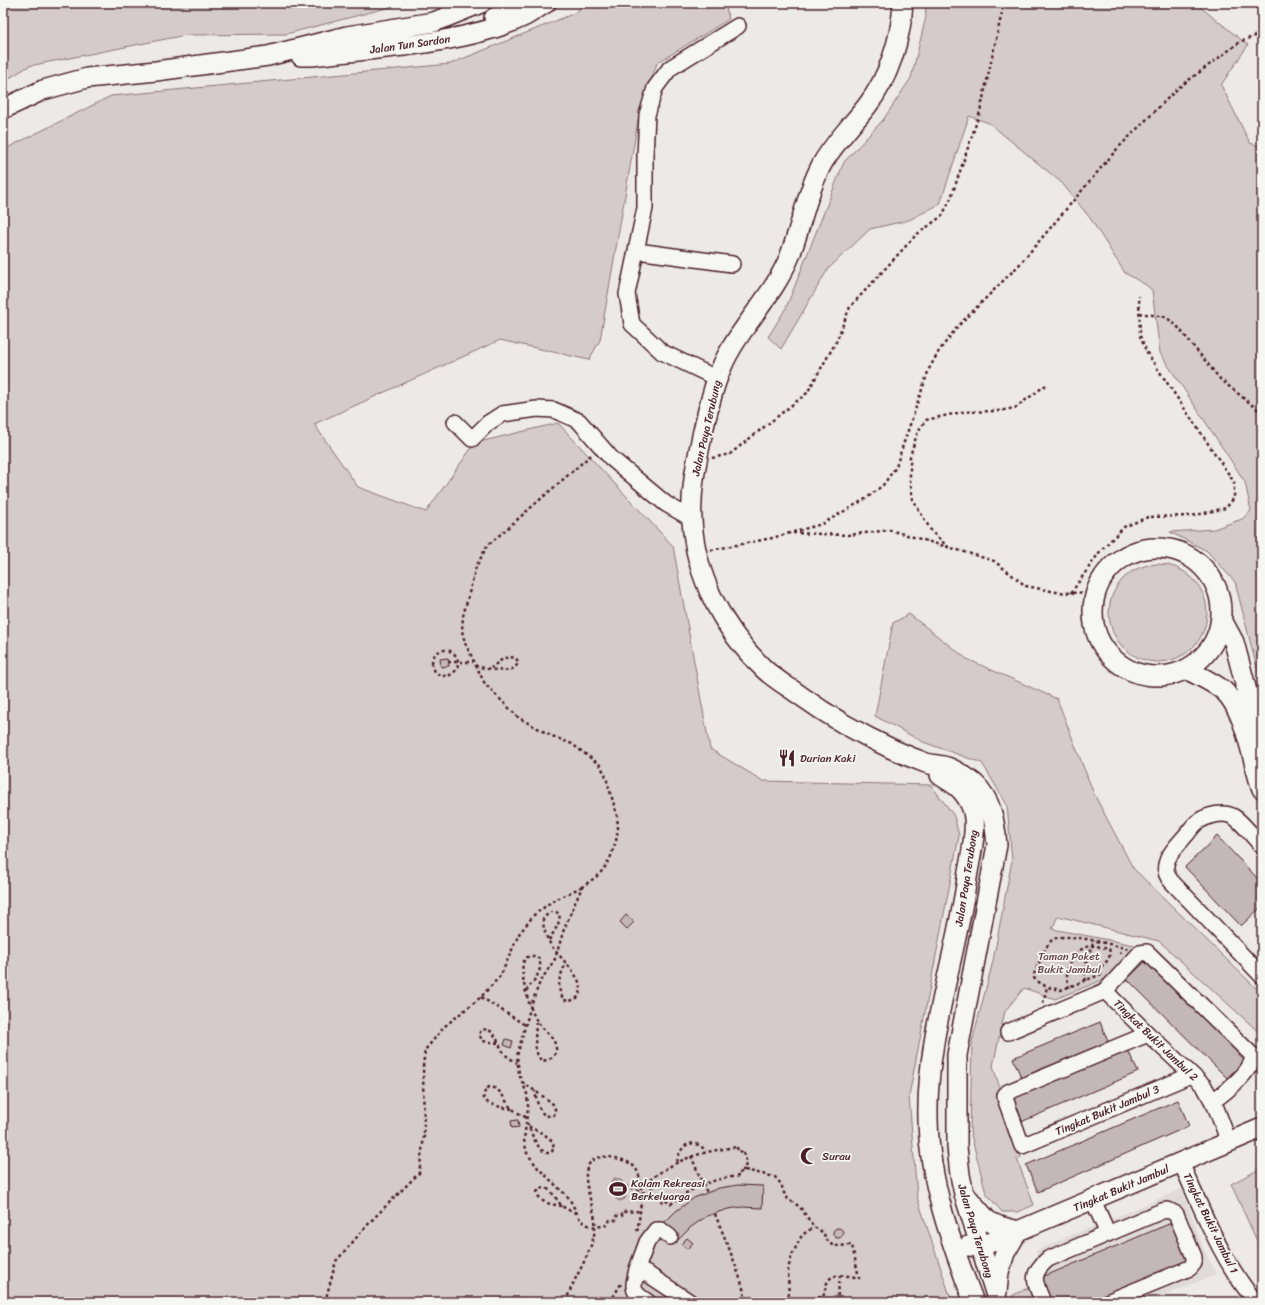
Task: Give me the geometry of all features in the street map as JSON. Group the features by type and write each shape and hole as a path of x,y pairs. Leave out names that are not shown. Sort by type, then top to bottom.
{"main road":[{"path":"523,9 546,3"},
{"name":"Jalan Paya Terubung","path":"903,3 896,46 885,78 869,104 822,164 810,192 788,259 774,288 755,312 731,348 716,378 696,462 692,519 697,552 707,587 722,617 737,640 765,670 820,710 855,731 927,763"},
{"name":"Jalan Tun Sardon","path":"3,109 43,90 87,78 156,71 268,56 347,36 434,22 475,5"},
{"name":"Jalan Tun Sardon","path":"268,56 312,56 416,45 451,39 523,9"},
{"path":"1160,549 1181,553 1198,564 1212,579 1220,598 1221,618 1216,639 1204,656 1186,669 1168,675 1149,676 1131,671 1115,661 1102,646 1095,629 1093,610 1096,592 1106,573 1122,559 1140,551 1160,549"},
{"path":"1221,618 1234,642 1262,746"},
{"path":"1186,669 1224,691 1233,701 1242,724 1262,789"},
{"name":"Jalan Paya Terubong","path":"927,763 946,767 958,772 975,784 988,800 995,821 997,845 956,1055 957,1147 960,1175 964,1194 997,1300"},
{"name":"Jalan Paya Terubong","path":"927,763 943,777 957,786 969,801 974,818 973,842 964,898 938,1021 928,1091 928,1120 932,1171 943,1216 974,1302"},
{"name":"Tingkat Bukit Jambul","path":"980,1247 1262,1128"},
{"path":"964,1194 988,1221 999,1226 1018,1231 1005,1252 999,1272 997,1300"},
{"path":"943,1216 960,1241 969,1247 980,1247"},
{"path":"967,1285 970,1262 980,1247"}],"street":[{"path":"716,378 662,352 632,324 627,294 646,208 647,116 655,88 670,68 738,26"},
{"path":"637,251 732,264"},
{"path":"455,422 472,439 488,423 502,414 537,409 554,410 579,421 611,458 666,504 692,519"},
{"path":"1262,846 1235,817 1227,814 1218,814 1198,821 1169,855 1166,867 1167,876 1171,881 1262,976"},
{"path":"1105,991 1140,953 1147,952 1252,1055 1252,1064 1228,1090 1213,1101"},
{"name":"Tingkat Bukit Jambul 2","path":"1008,1032 1105,991 1148,1034 1204,1086 1213,1101 1229,1142"},
{"name":"Tingkat Bukit Jambul 3","path":"1148,1034 1008,1092 1005,1095 1005,1098 1022,1146 1191,1075"},
{"name":"Tingkat Bukit Jambul 1","path":"1181,1163 1231,1269 1256,1302"},
{"path":"1093,1200 1108,1234"},
{"path":"1043,1302 1035,1281 1036,1272 1038,1267 1048,1259 1162,1211 1168,1210 1176,1214 1194,1257 1194,1263 1190,1268 1107,1302"},
{"path":"648,1302 638,1296 635,1292 634,1284 637,1269 647,1242 656,1230 661,1230 670,1237"},
{"path":"637,1269 649,1275 690,1302"}],"path":[{"path":"696,462 730,454 807,393 836,342 850,307 916,235 942,216 951,198 980,112 1004,3"},
{"path":"697,552 772,538 822,524 867,498 883,485 896,467 929,369 939,351 958,326 1019,265 1117,149 1178,88 1240,42 1262,33"},
{"path":"1071,593 1101,550 1124,527 1148,517 1192,516 1226,508 1234,498 1234,482 1147,353 1140,336 1139,296"},
{"path":"1139,313 1166,317 1177,326 1220,379 1262,413"},
{"path":"948,548 932,532 913,500 910,480 910,456 918,431 926,420 962,412 998,411 1015,408 1046,385"},
{"path":"325,1302 336,1261 372,1220 419,1173 424,1136 423,1066 425,1050 445,1026 481,997 501,975 519,934 534,915 551,902 582,887 596,877 604,869 616,841 618,828 617,815 605,774 600,765 572,744 552,736 520,718 485,684 464,643 462,631 463,616 476,567 488,546 600,447"},
{"path":"791,533 848,536 890,530 994,561 1026,586 1042,590 1071,593 1096,592"},
{"path":"443,650 448,650 455,654 458,662 458,666 453,673 445,676 434,670 432,662 436,654 443,650"},
{"path":"475,666 506,671 513,670 517,666 518,662 516,658 507,657 491,668"},
{"path":"448,662 473,662"},
{"path":"582,887 564,929 555,959 540,982 531,1005 517,1056 519,1074 528,1100 524,1140 527,1153 538,1168 569,1198 581,1221 596,1227 607,1225 610,1220 616,1220 616,1216 622,1216 622,1212 641,1211"},
{"path":"549,940 560,921 560,915 553,911 546,915 543,919 543,926 549,940 557,954 566,963 579,980 580,995 576,1000 564,1000 559,989 558,983 566,963"},
{"path":"1104,973 1061,990 1047,987 1034,978 1034,974 1051,941 1060,936 1094,940 1122,947 1119,958"},
{"path":"1086,981 1084,972 1094,940"},
{"path":"1069,988 1066,976 1072,959 1079,951 1092,946 1109,949 1110,957 1108,960 1098,969 1091,972 1084,972"},
{"path":"526,991 540,969 537,956 526,958 523,963 523,974 526,991 536,1020 536,1049 538,1057 542,1061 548,1060 553,1057 556,1052 556,1046 553,1040 536,1020"},
{"path":"1044,995 1047,987"},
{"path":"481,997 525,1025"},
{"path":"498,1043 483,1041 479,1035 481,1030 486,1029 491,1031 506,1055 517,1064"},
{"path":"522,1082 535,1091 554,1105 554,1115 545,1115 541,1112 537,1104 535,1091"},
{"path":"512,1109 496,1107 488,1103 484,1099 486,1090 489,1087 493,1087 512,1109 527,1118"},
{"path":"526,1123 542,1151 547,1154 551,1153 554,1149 552,1140 528,1126"},
{"path":"677,1162 680,1151 687,1144 697,1144 706,1151"},
{"path":"654,1196 654,1192 650,1186 653,1181 651,1179 662,1170 677,1162 706,1151 737,1147 738,1152 743,1152 746,1160 745,1170"},
{"path":"566,1302 588,1253 596,1227 587,1184 586,1171 593,1160 601,1156 610,1157 631,1164 636,1169 639,1176 641,1191 641,1211 637,1236"},
{"path":"691,1156 707,1193"},
{"path":"625,1186 659,1198 664,1203 666,1201 671,1204 680,1197 703,1185 725,1177 740,1176 740,1170 775,1177 781,1184 788,1199 800,1207 814,1227 824,1233 825,1238 832,1245 852,1245 859,1278 844,1275 832,1277 828,1280 824,1297 812,1299 812,1302"},
{"path":"562,1206 549,1189 545,1187 540,1188 537,1192 541,1201 562,1206 576,1214"},
{"path":"715,1214 745,1295 745,1302"},
{"path":"789,1302 788,1268 792,1255 802,1235 814,1227"},
{"path":"837,1302 840,1276"},
{"path":"610,1302 621,1283"}],"shaded area":[{"name":"Kolam Rekreasi Berkeluarga","path":"616,1178 622,1181 626,1194 625,1199 620,1201 616,1199 611,1184 613,1179"},
{"path":"1182,1189 1204,1249 1216,1274 1150,1302 1036,1302 1029,1287 1037,1250"}],"green space":[{"path":"3,3 406,3 286,34 186,35 29,66 3,82"},
{"path":"585,3 725,3 729,19 657,63 639,115 600,340 589,360 500,340 314,424 358,487 426,512 475,443 558,423 673,546 710,749 763,781 931,785 954,816 959,836 909,1096 917,1197 952,1302 3,1302 3,150 111,96 450,64 575,13"},
{"path":"925,3 1195,3 1248,45 1221,85 1250,143 1262,147 1262,688 1235,582 1207,551 1170,532 1214,529 1242,519 1251,511 1245,482 1160,353 1152,290 1125,273 1090,218 1062,183 989,123 969,116 940,204 909,220 870,229 828,269 781,349 768,337 786,308 844,162 883,120 911,78 926,17"},
{"path":"1158,564 1177,567 1193,578 1204,594 1207,613 1204,632 1193,648 1177,659 1158,662 1139,659 1123,648 1112,632 1109,613 1112,594 1123,578 1139,567"},
{"name":"Taman Poket Bukit Jambul","path":"909,614 967,659 1057,699 1094,794 1133,868 1262,994 1262,1035 1159,941 1058,916 1052,929 1140,946 1110,977 1055,999 1024,988 1005,1011 993,1066 1021,1157 1017,1159 1034,1205 1017,1212 1002,1212 986,1193 970,1131 972,1042 993,961 1012,860 1007,805 982,763 923,742 875,716 893,623"},
{"path":"1262,1168 1262,1252 1231,1184"},
{"path":"1029,1287 1036,1302 1014,1302 1012,1296"}],"building":[{"path":"448,658 449,666 441,667 440,659"},
{"path":"1217,836 1262,883 1262,906 1241,926 1185,867"},
{"path":"626,915 634,922 627,929 620,922"},
{"path":"1147,960 1247,1058 1227,1078 1127,979"},
{"path":"1100,1022 1110,1046 1023,1082 1013,1058"},
{"path":"506,1039 513,1041 511,1048 504,1045"},
{"path":"1126,1046 1138,1072 1021,1122 1011,1100 1013,1094"},
{"path":"1178,1100 1189,1126 1038,1192 1026,1165"},
{"path":"518,1120 519,1127 512,1128 511,1121"},
{"path":"738,1185 763,1186 762,1208 742,1207 728,1209 707,1216 691,1227 678,1240 662,1225 676,1211 694,1198 719,1188"},
{"path":"1176,1221 1192,1260 1095,1302 1051,1302 1040,1278"},
{"path":"836,1228 840,1228 842,1229 842,1237 836,1238 833,1235 833,1231"},
{"path":"687,1238 693,1243 687,1249 681,1244"}],"place":[{"name":"Durian Kaki","path":"787,758"},
{"name":"Surau","path":"809,1156"},
{"name":"Kolam Rekreasi Berkeluarga","path":"618,1189"}]}
